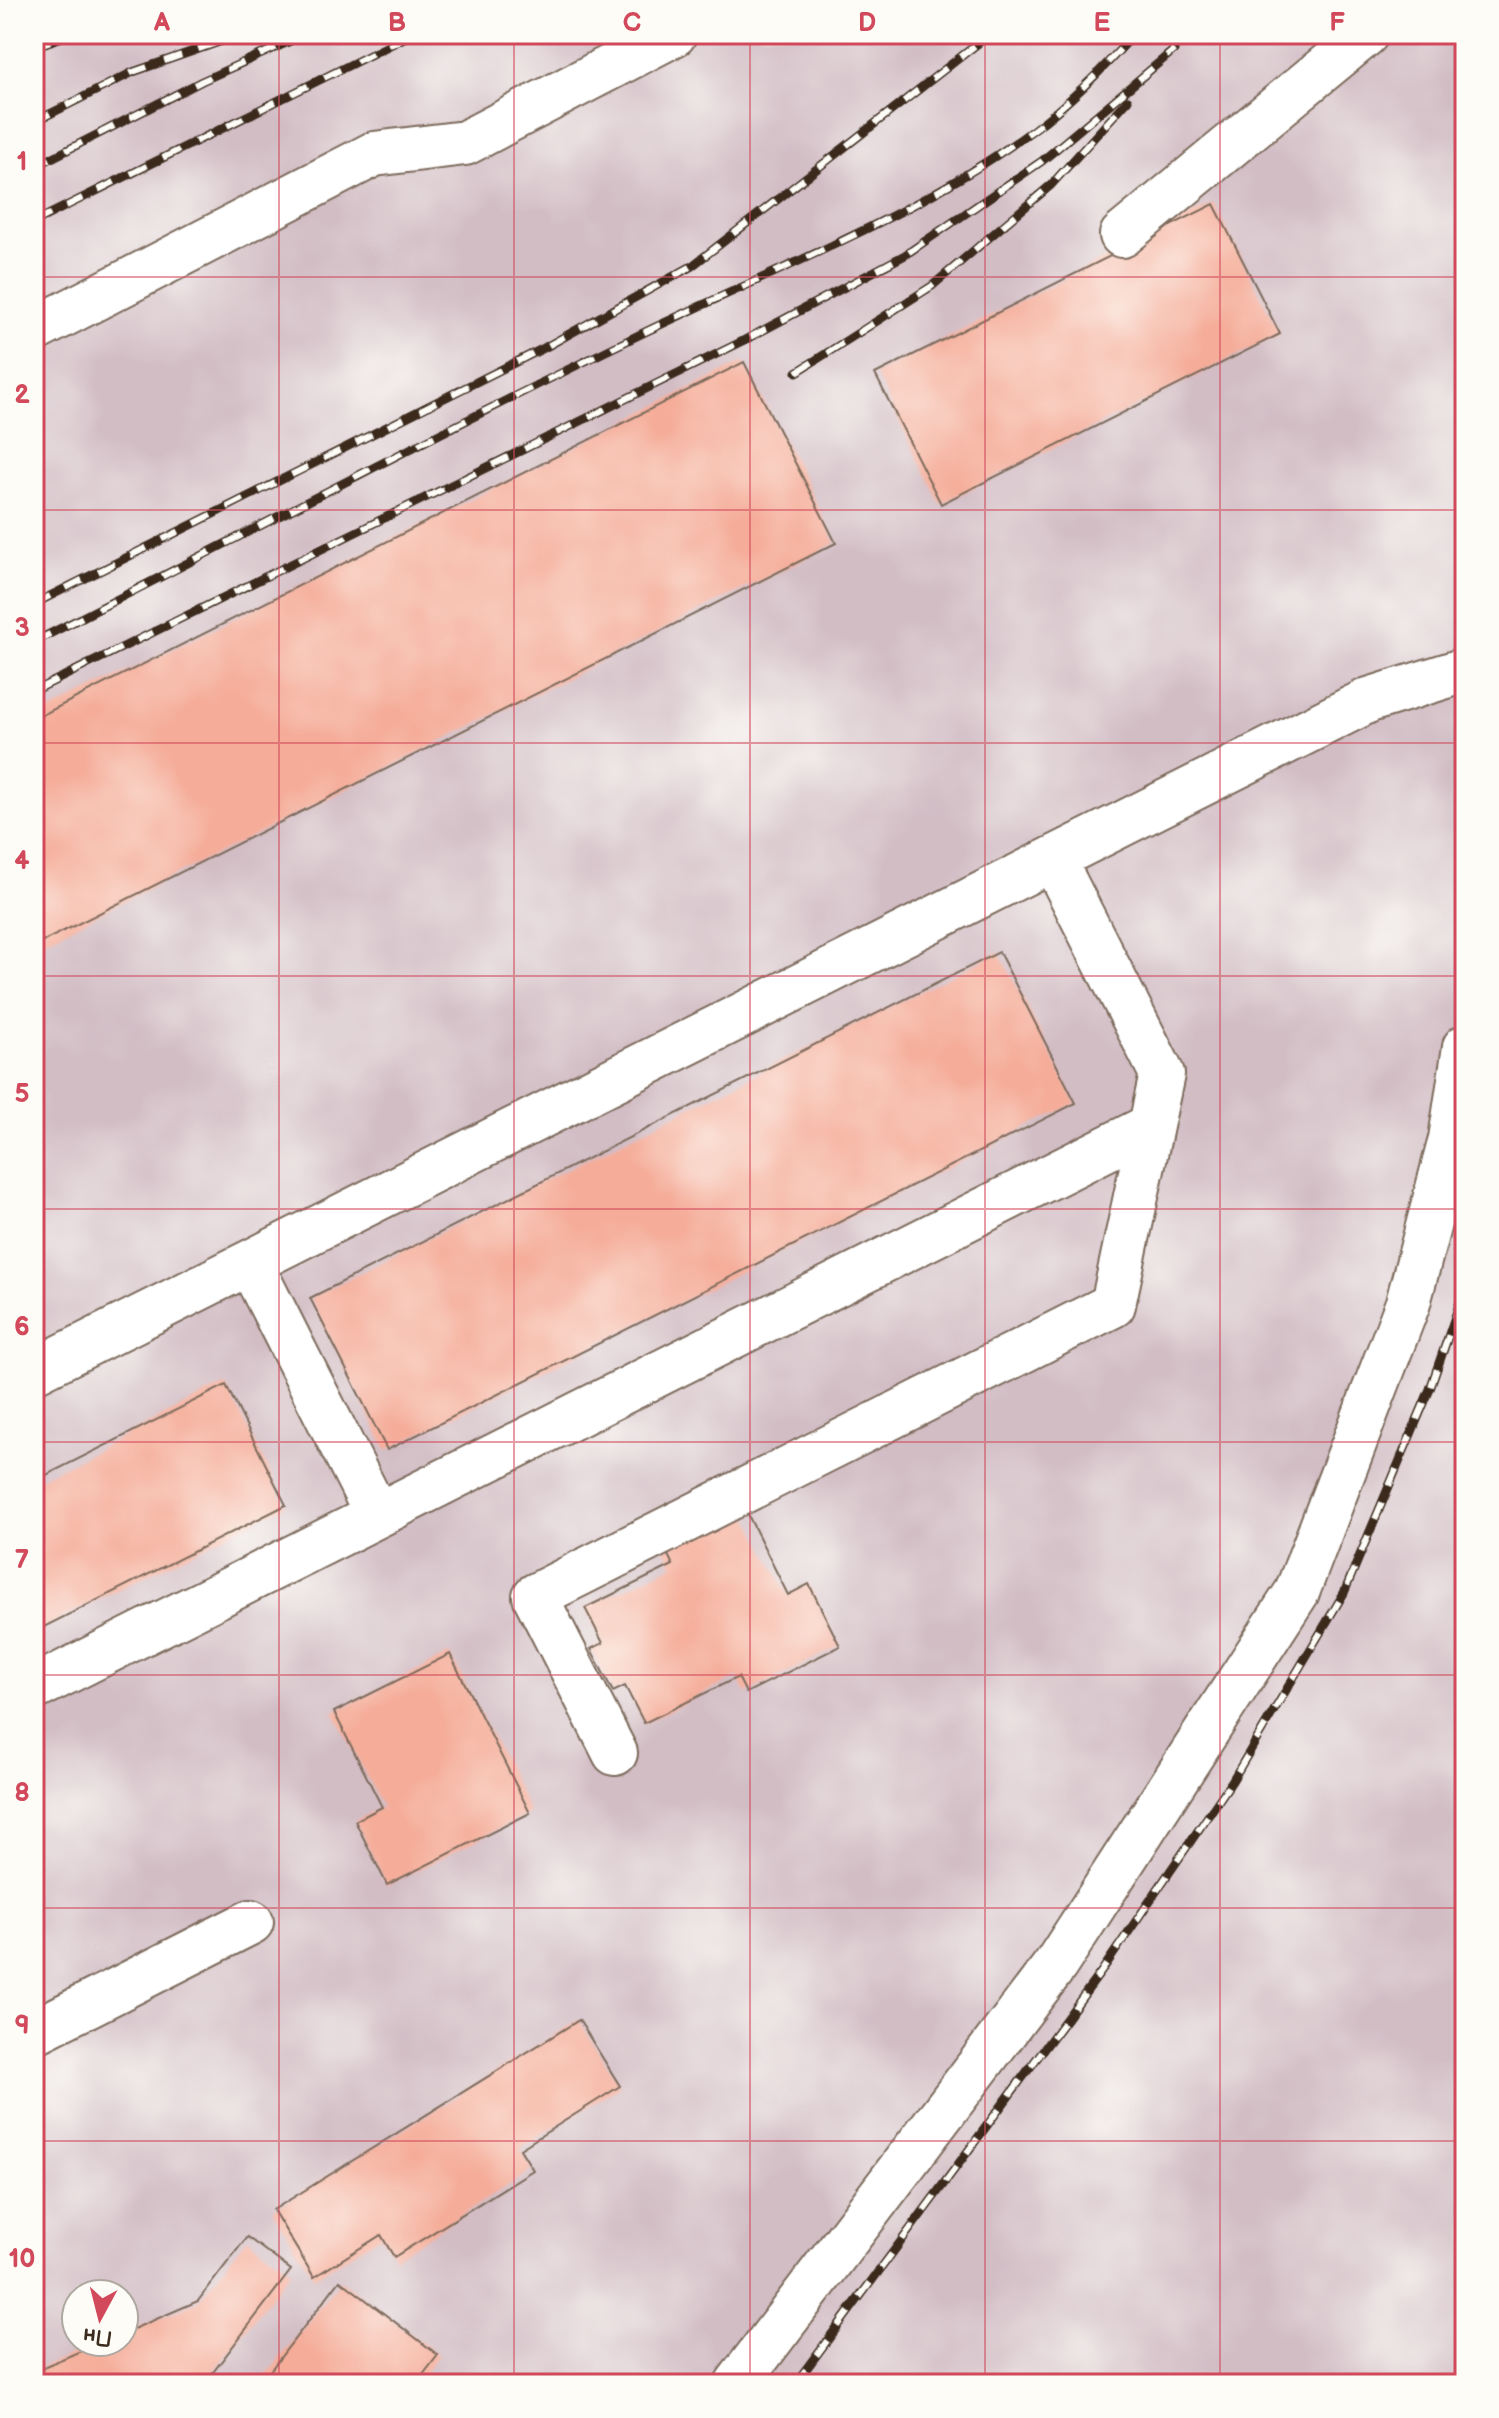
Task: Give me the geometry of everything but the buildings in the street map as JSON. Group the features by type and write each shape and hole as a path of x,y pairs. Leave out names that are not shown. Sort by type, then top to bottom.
{"lane":[{"path":"34,330 374,154 465,143 674,34"},
{"path":"1122,235 1366,34"},
{"path":"34,1371 1369,700 1465,670"},
{"path":"615,1753 535,1596 1113,1305 1162,1074 1053,859"},
{"path":"737,2384 1056,1964 1297,1592 1408,1303 1451,1139 1465,1047"},
{"path":"34,1688 1151,1126"},
{"path":"250,1263 377,1515"},
{"path":"34,2032 251,1922"}],"shaded area":[{"path":"34,34 1465,34 1465,2384 34,2384"}],"railway":[{"path":"34,47 70,34"},
{"path":"34,122 133,72 242,34"},
{"path":"34,167 202,81 306,34"},
{"path":"34,222 412,34"},
{"path":"34,604 544,348 692,266 990,34"},
{"path":"34,642 645,332 893,216 988,161 1033,130 1086,85 1134,34"},
{"path":"40,688 741,342 905,255 1042,161 1174,50"},
{"path":"797,372 932,286 1051,185 1128,100"},
{"path":"795,2384 1101,1972 1232,1781 1344,1593 1430,1389 1465,1288"}]}
